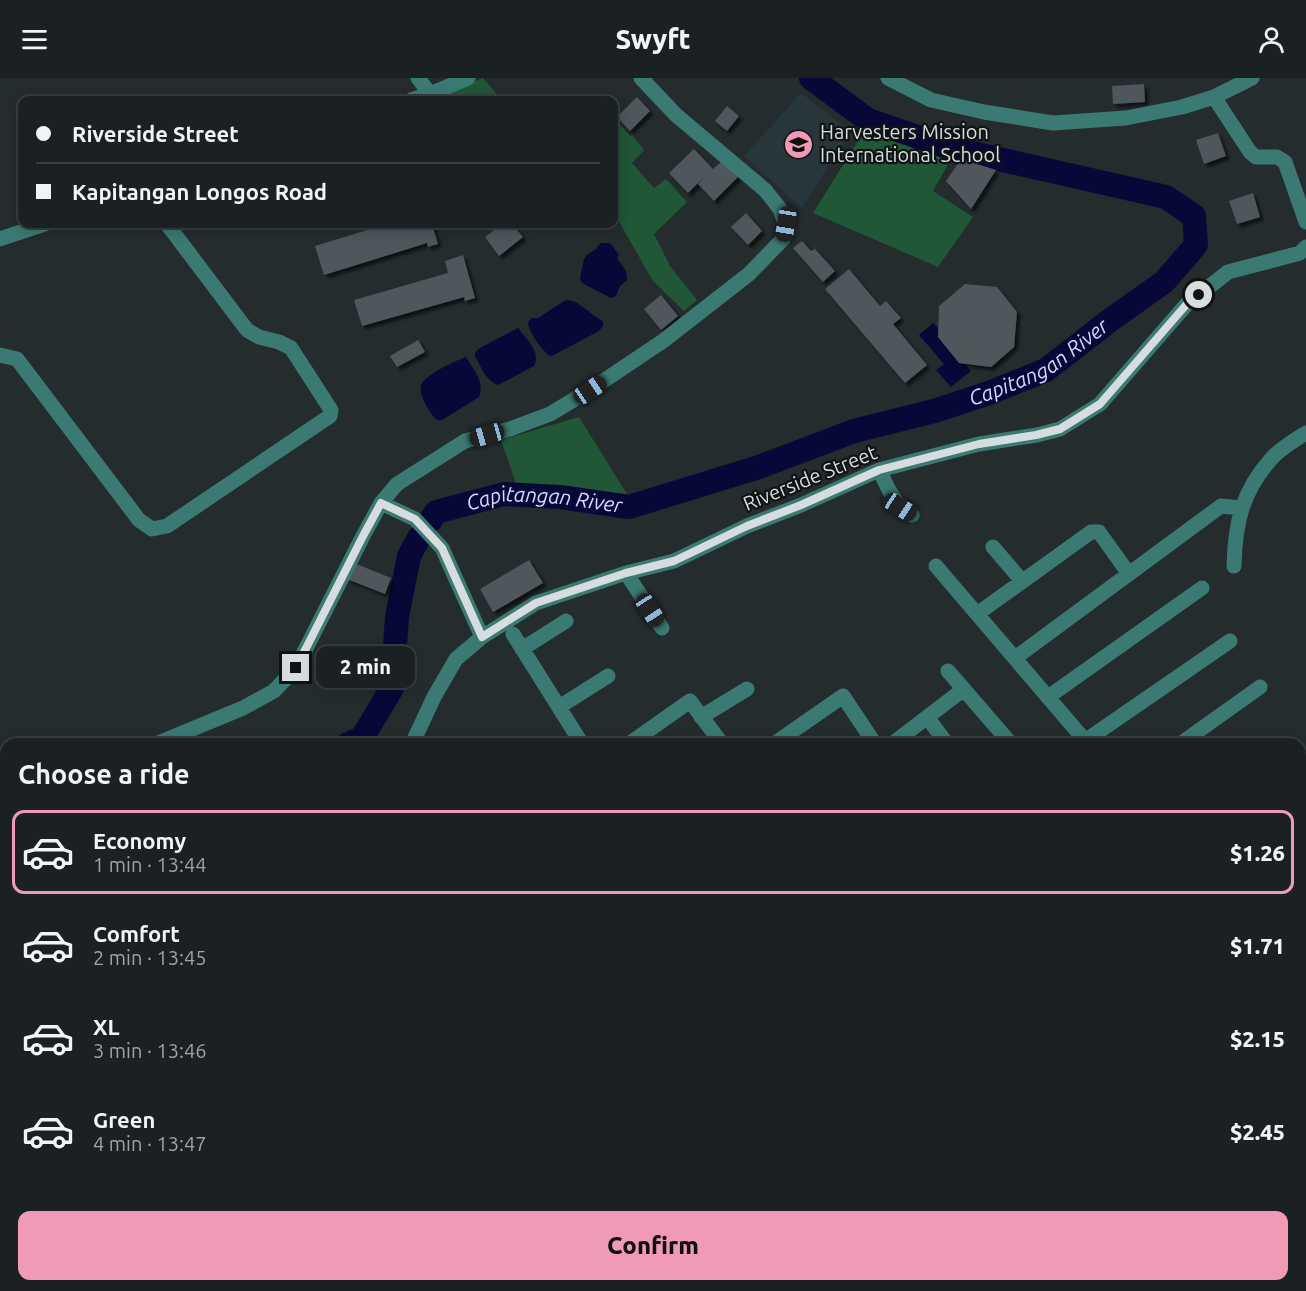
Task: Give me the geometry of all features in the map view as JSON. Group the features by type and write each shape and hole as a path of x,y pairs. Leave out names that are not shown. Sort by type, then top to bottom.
{"street":[{"path":"418,78 430,94"},
{"path":"424,96 468,78"},
{"path":"170,738 243,708 274,691 296,668 381,503 397,484 465,441 510,429 550,414 590,390 663,341 749,274 783,239 786,224 780,210 765,190 676,115 641,78"},
{"path":"888,78 931,100 984,112 1053,123 1126,118 1182,107 1214,97 1252,78"},
{"path":"1214,97 1250,152 1256,157 1277,157 1284,162 1306,222"},
{"path":"0,239 33,228"},
{"path":"0,355 17,359 139,520 152,529 167,526 330,416 331,410 291,348 259,337 247,330 170,228"},
{"name":"Riverside Street","path":"415,738 434,697 456,659 482,637 536,603 626,573 674,561 747,526 879,470 979,444 1060,429 1100,404 1186,305 1228,272 1300,253 1306,248"},
{"path":"1234,566 1235,539 1241,508 1253,483 1273,457 1306,433"},
{"path":"879,470 900,507 912,515"},
{"path":"381,503 415,519 442,548 482,637"},
{"path":"1015,658 1221,506 1241,508"},
{"path":"976,614 1091,532 1100,532 1129,574"},
{"path":"993,547 1022,581"},
{"path":"936,566 1083,738"},
{"path":"626,573 662,628"},
{"path":"1048,698 1202,588"},
{"path":"522,649 566,621"},
{"path":"513,634 578,738"},
{"path":"1094,738 1230,641"},
{"path":"948,671 1006,738"},
{"path":"559,707 608,676"},
{"path":"1188,738 1260,687"},
{"path":"701,717 747,689"},
{"path":"900,738 964,689"},
{"path":"794,738 843,696 871,738"},
{"path":"649,738 690,700 717,738"},
{"path":"927,717 943,738"}],"shaded area":[{"name":"Harvesters Mission International School","path":"801,93 850,131 802,208 744,156"},
{"path":"601,243 610,243 619,255 617,258 626,271 627,280 620,286 616,296 611,298 582,283 580,278 584,259"},
{"path":"568,300 576,302 603,322 603,326 599,331 550,356 536,341 528,322"},
{"path":"933,323 938,328 938,337 959,363 965,364 971,371 951,387 936,370 944,364 919,335"},
{"path":"518,328 529,341 536,355 536,361 534,366 498,385 484,373 475,353 478,349"},
{"path":"466,357 480,381 479,397 442,420 437,420 425,404 421,385 435,372"}],"green space":[{"path":"483,78 499,96 438,96"},
{"path":"621,126 644,150 632,163 654,188 666,179 687,202 654,234 670,266 697,300 684,311 653,281 618,220 618,129"},
{"path":"863,133 953,156 933,191 973,217 938,267 813,213"},
{"path":"579,417 627,494 517,487 501,440"}],"building":[{"path":"1144,84 1145,102 1113,104 1112,86"},
{"path":"637,97 650,111 630,131 618,116"},
{"path":"727,106 739,116 727,131 715,121"},
{"path":"1218,133 1226,156 1204,164 1196,140"},
{"path":"694,149 713,169 722,161 738,177 714,201 698,184 705,176 688,193 669,173"},
{"path":"961,159 996,170 971,209 946,181"},
{"path":"1253,193 1260,217 1237,224 1229,201"},
{"path":"746,213 762,231 748,245 731,227"},
{"path":"374,228 433,228 438,244 428,247 427,243 324,275 315,246"},
{"path":"497,228 515,228 523,237 499,256 485,237"},
{"path":"802,241 811,251 815,249 835,271 823,282 793,248"},
{"path":"463,255 475,298 465,301 464,297 362,326 354,300 448,273 445,261"},
{"path":"849,269 880,306 886,301 901,318 893,324 927,365 905,383 825,289"},
{"path":"965,284 997,287 1017,312 1014,347 991,367 959,363 938,337 939,306"},
{"path":"661,295 678,316 661,330 644,309"},
{"path":"418,340 425,352 397,367 390,356"},
{"path":"529,560 543,583 493,612 480,589"},
{"path":"354,563 391,578 385,594 347,579"}],"waterway":[{"name":"Capitangan River","path":"431,520 436,512 504,494 560,497 629,507 759,467 854,431 934,411 989,393 1046,370 1164,282 1196,245 1194,216 1166,197 950,148 868,120 811,78"},
{"name":"Capitangan River","path":"362,738 392,688 397,617 409,556 419,538"}],"place":[{"name":"Harvesters Mission International School","path":"799,144"}],"route":[{"path":"296,668 381,503 415,519 442,548 482,637 536,603 626,573 674,561 747,526 879,470 979,444 1060,429 1100,404 1186,305 1199,295"}]}
